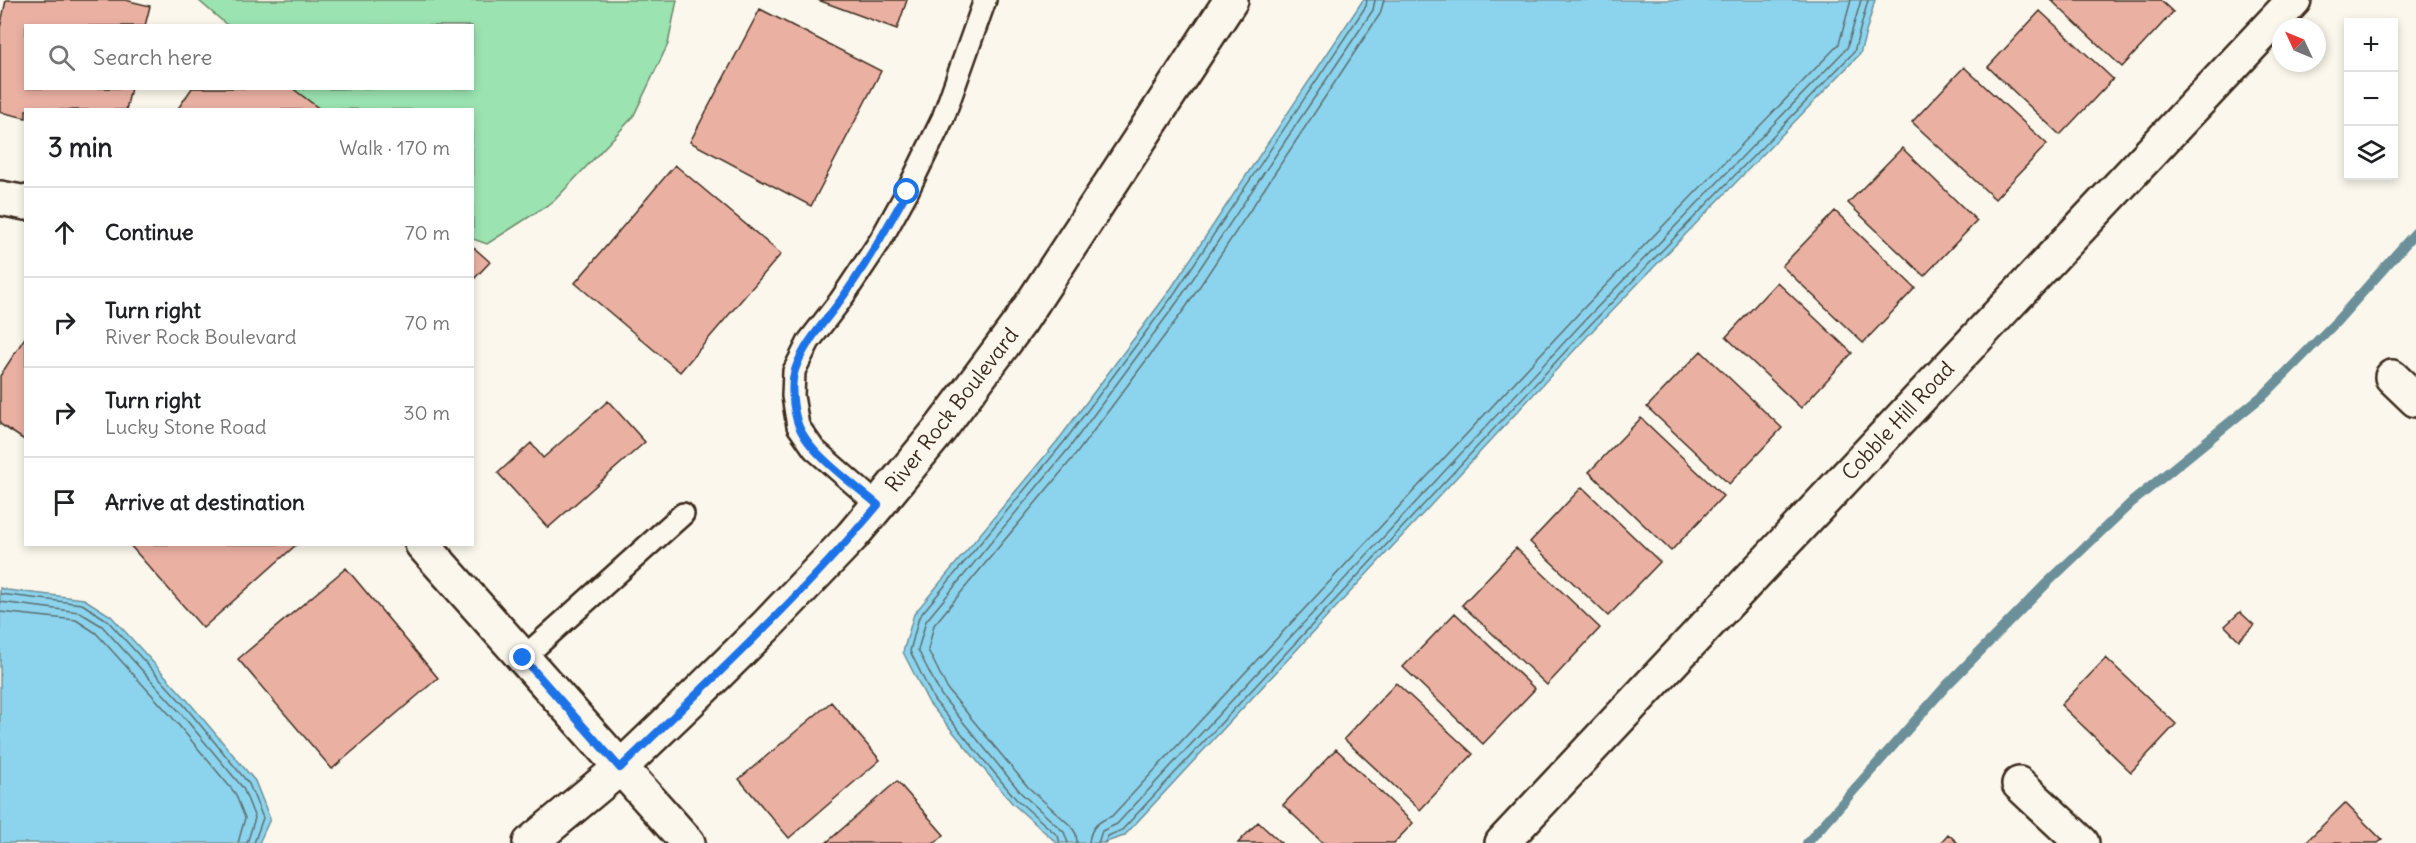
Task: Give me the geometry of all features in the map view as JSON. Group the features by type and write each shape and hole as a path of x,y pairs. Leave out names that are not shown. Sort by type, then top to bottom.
{"street":[{"name":"River Rock Boulevard","path":"530,842 620,768 767,625 852,536 878,505 941,428 1020,322 1231,0"},
{"name":"Cobble Hill Road","path":"1502,843 2294,0"},
{"path":"0,198 24,203"},
{"path":"2392,377 2416,400"},
{"path":"424,546 688,843"},
{"path":"2019,784 2082,843"}],"lane":[{"path":"878,505 814,449 798,426 793,396 794,371 809,340 840,301 873,251 907,192 944,118 985,0"},
{"path":"523,658 683,514"}],"green space":[{"path":"198,0 677,0 668,44 633,117 554,201 487,244 474,239 474,108 304,108 291,90 474,90 474,24 226,24"}],"water":[{"path":"1363,0 1875,0 1860,54 1594,329 1124,836 1103,843 1057,843 1012,803 929,703 903,652 914,614 1059,439 1168,293"},
{"path":"0,588 84,599 111,616 188,701 255,781 270,819 259,843 0,843"}],"building":[{"path":"6,0 125,0 150,6 146,24 24,24 24,90 131,90 126,108 24,108 24,118 0,112 0,28"},
{"path":"818,0 907,0 897,29"},
{"path":"2051,0 2160,0 2173,12 2122,67"},
{"path":"760,9 881,71 811,206 690,142"},
{"path":"2040,11 2113,79 2060,135 1988,67"},
{"path":"1964,67 2047,144 1995,199 1912,122"},
{"path":"191,90 295,90 318,108 178,108"},
{"path":"1902,148 1977,221 1924,276 1848,203"},
{"path":"675,165 781,254 680,372 575,283"},
{"path":"1835,211 1915,288 1863,343 1782,266"},
{"path":"474,248 490,262 474,279"},
{"path":"1777,282 1852,353 1801,408 1726,337"},
{"path":"24,339 24,440 0,424 0,376"},
{"path":"1701,351 1782,428 1729,484 1647,407"},
{"path":"608,401 645,442 548,528 498,473 531,443 543,458"},
{"path":"1641,418 1723,496 1671,551 1589,472"},
{"path":"1582,487 1660,562 1608,616 1530,542"},
{"path":"131,546 295,546 203,628"},
{"path":"1516,548 1600,628 1547,685 1462,605"},
{"path":"346,568 438,678 332,769 238,659"},
{"path":"2240,612 2254,625 2239,640 2225,626"},
{"path":"1455,613 1535,689 1483,744 1403,667"},
{"path":"2106,658 2176,724 2131,772 2061,705"},
{"path":"1396,683 1473,754 1420,810 1344,739"},
{"path":"831,702 880,760 789,838 739,779"},
{"path":"1336,749 1413,823 1394,843 1323,843 1283,805"},
{"path":"897,781 944,835 935,843 826,843"},
{"path":"2345,803 2382,840 2378,843 2305,843"},
{"path":"1258,822 1281,843 1238,843"},
{"path":"1948,834 1958,843 1940,843"}],"waterway":[{"path":"1807,843 1946,686 2047,583 2132,502 2266,393 2337,321 2416,232"}],"route":[{"path":"523,658 620,768 767,625 852,536 878,505 814,449 798,426 793,396 794,371 809,340 840,301 879,241 907,192"}]}
